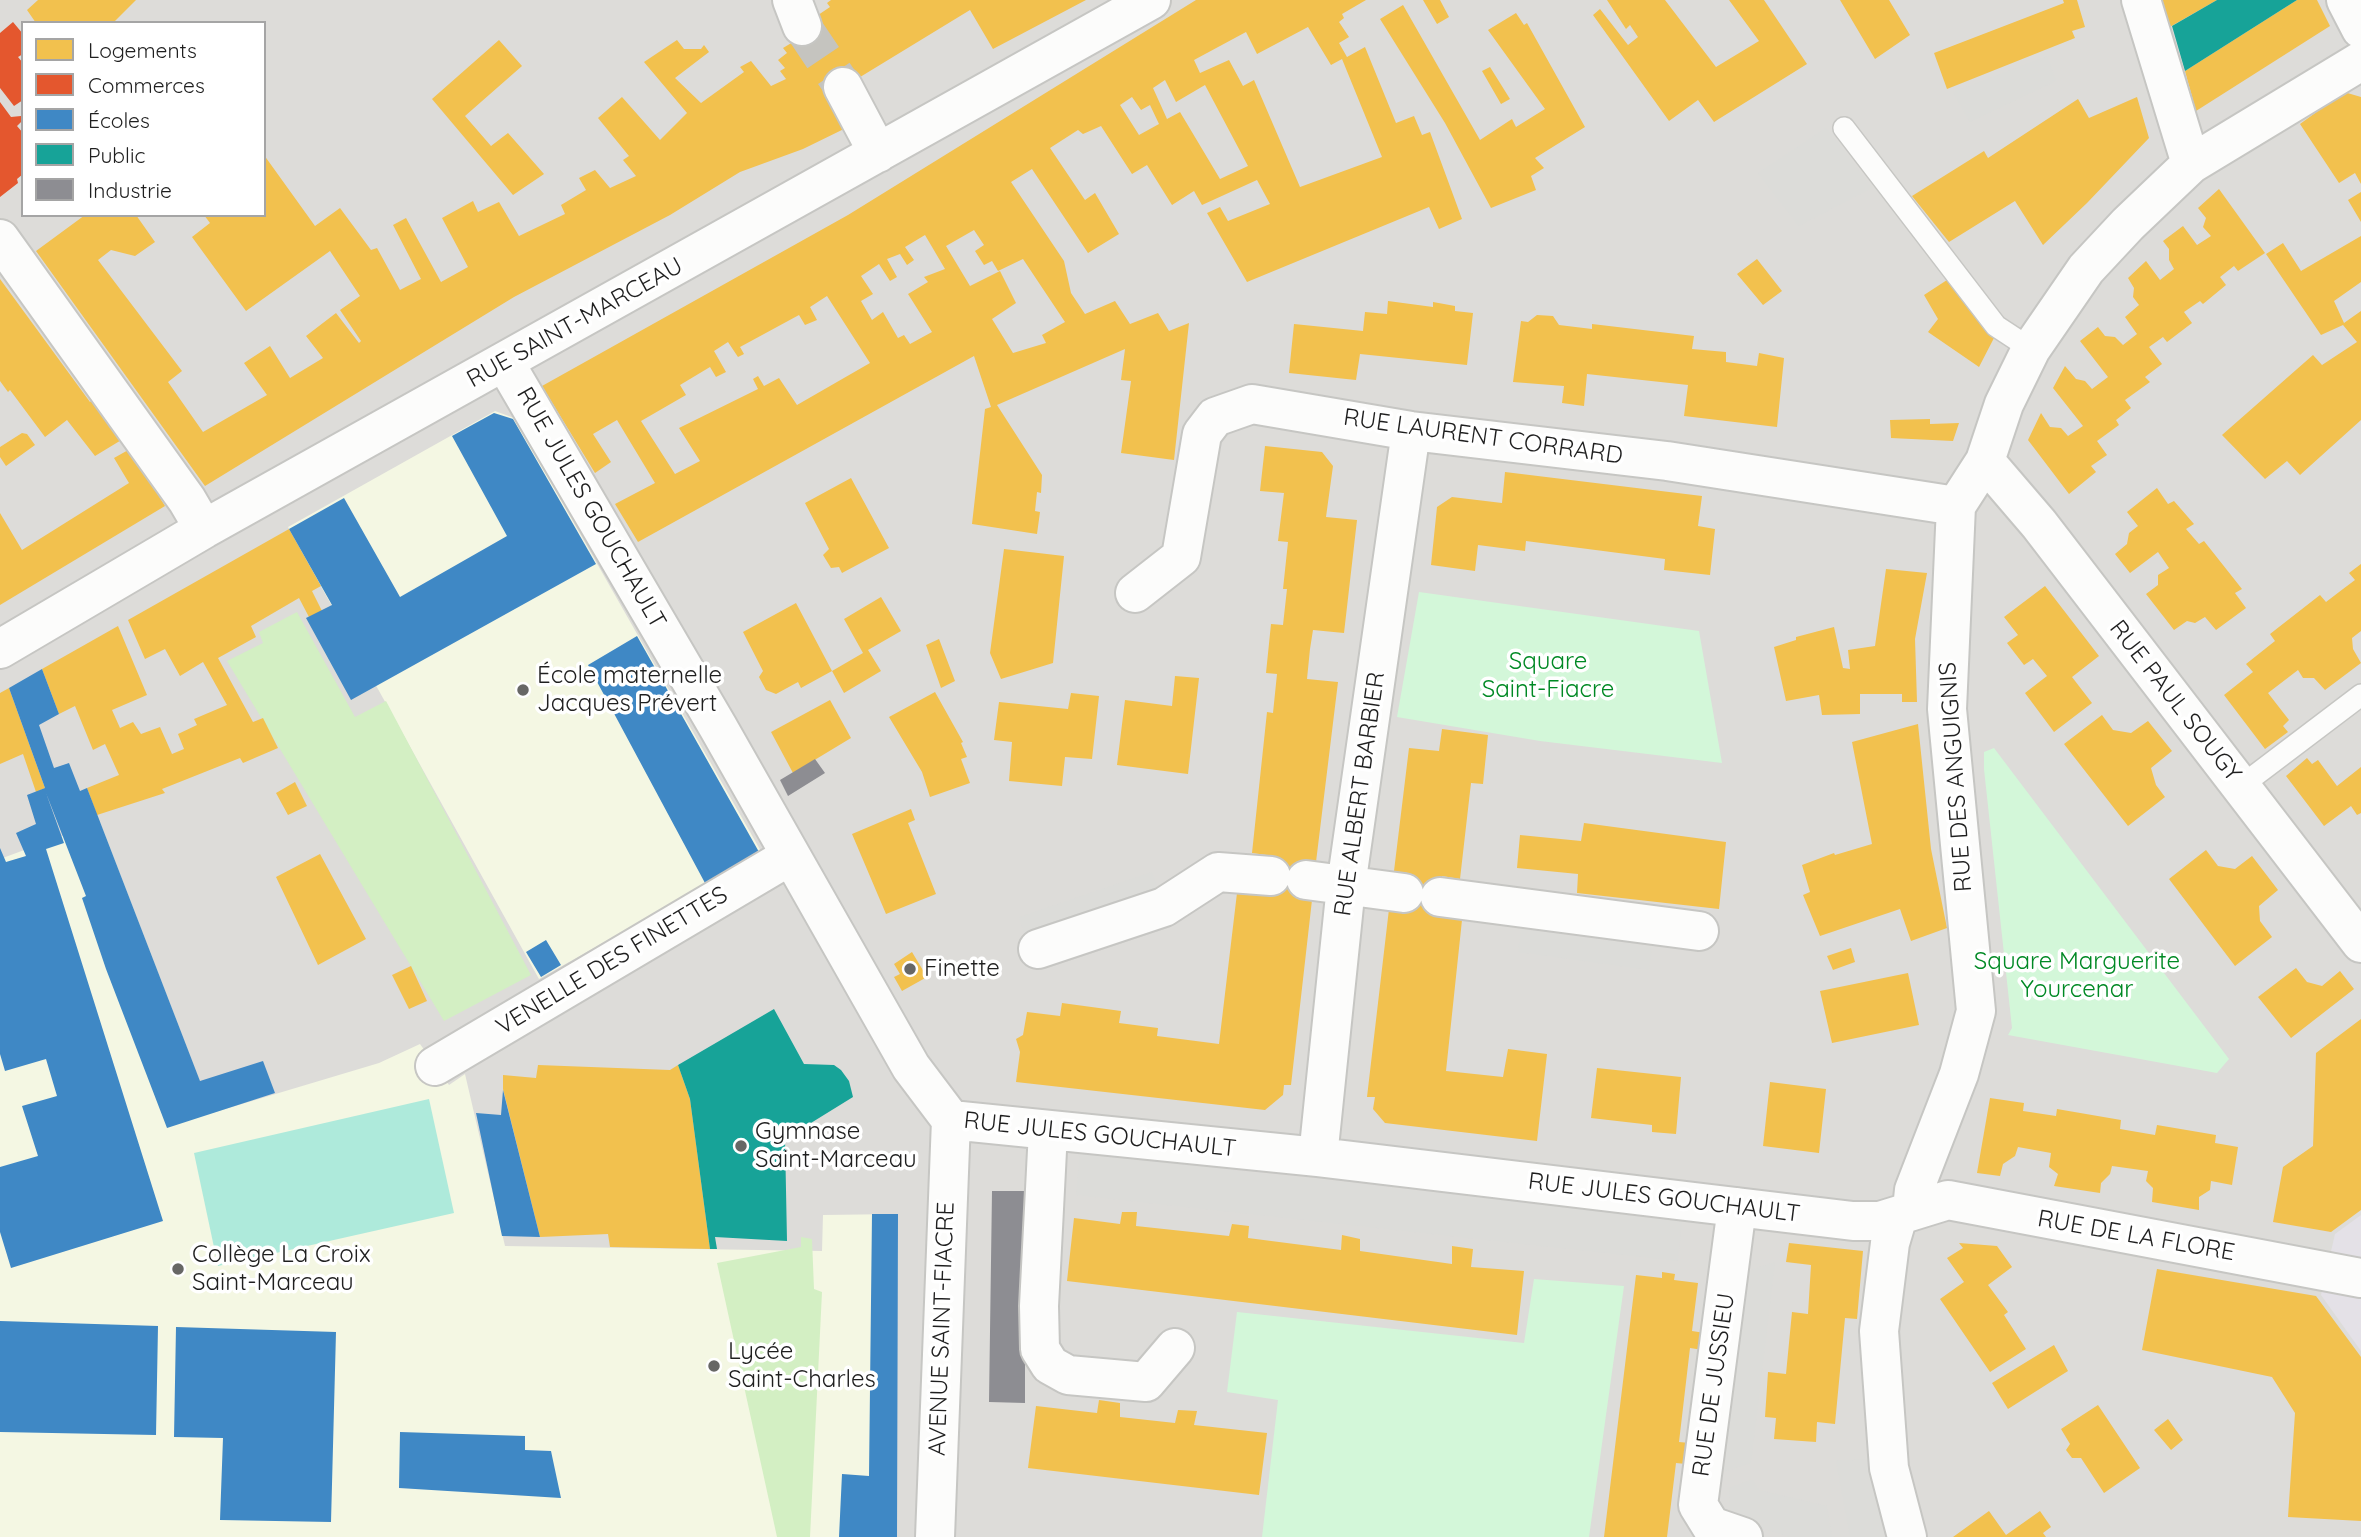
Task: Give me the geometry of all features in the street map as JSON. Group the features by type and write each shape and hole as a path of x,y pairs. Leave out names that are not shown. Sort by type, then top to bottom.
{"street":[{"name":"RUE SAINT-MARCEAU","path":"0,649 204,529 1151,0"},
{"path":"2141,0 2191,164"},
{"path":"2346,0 2361,29"},
{"path":"1956,506 1985,461 2004,404 2031,349 2086,269 2128,224 2191,164 2361,61"},
{"path":"843,87 878,153"},
{"path":"0,239 187,500 204,529"},
{"name":"RUE JULES GOUCHAULT","path":"505,363 718,727 911,1067 951,1120 1318,1157 1853,1222 1880,1221 1905,1212"},
{"name":"RUE LAURENT CORRARD","path":"1135,593 1181,557 1202,435 1214,417 1252,404 1411,431 1667,461 1956,506"},
{"name":"RUE ALBERT BARBIER","path":"1318,1157 1346,886 1411,431"},
{"name":"RUE PAUL SOUGY","path":"1985,461 2039,524 2361,943"},
{"name":"RUE DES ANGUIGNIS","path":"1907,1537 1889,1468 1880,1345 1888,1250 1959,1074 1976,1011 1947,709 1956,506"},
{"name":"VENELLE DES FINETTES","path":"435,1066 790,856"},
{"path":"1038,949 1164,907 1218,872 1289,878 1699,931"},
{"name":"AVENUE SAINT-FIACRE","path":"934,1537 951,1120"},
{"path":"1048,1130 1039,1306 1040,1349 1050,1365 1068,1375 1146,1382 1175,1348"},
{"name":"RUE DE LA FLORE","path":"1905,1212 1948,1200 2361,1278"},
{"name":"RUE DE JUSSIEU","path":"1737,1207 1698,1505 1712,1526 1743,1537"}],"lane":[{"path":"1844,128 1996,326 2031,349"},
{"path":"2241,786 2361,695"}],"shaded area":[{"path":"0,0 2361,0 2361,1537 0,1537"},
{"path":"2047,56 2056,81 1970,122 1953,92"},
{"path":"1826,128 1872,188 1799,226 1758,173"},
{"name":"École maternelle Jacques Prévert","path":"495,411 514,418 762,853 539,979 288,527"},
{"path":"100,822 212,1113 379,1063 420,1044 449,1085 465,1074 505,1246 822,1251 823,1215 898,1214 894,1537 0,1537 0,859"},
{"path":"1152,872 1160,897 1027,942 1019,917"},
{"path":"1521,929 1652,947 1649,970 1518,952"},
{"path":"429,1099 454,1213 218,1266 194,1153"},
{"path":"1080,1153 1682,1220 1678,1261 1076,1195"},
{"path":"2361,1215 2361,1351 2321,1295 2335,1234"},
{"path":"1775,1262 1751,1463 1717,1474 1741,1273"},
{"path":"1871,1459 1885,1537 1850,1537 1836,1461"},
{"path":"1752,1479 1759,1490 1827,1506 1832,1537 1789,1537 1730,1519 1729,1488"}],"green space":[{"name":"Square Saint-Fiacre","path":"1419,592 1699,631 1722,763 1540,741 1397,717"},
{"path":"297,612 355,717 386,701 531,975 444,1021 227,661 263,643 259,632"},
{"name":"Square Marguerite Yourcenar","path":"1994,748 2229,1059 2217,1073 2008,1035 2012,1028 1984,769 1984,752"},
{"path":"801,1237 812,1239 814,1289 822,1292 810,1537 777,1537 717,1263 801,1247"},
{"path":"1534,1279 1624,1286 1589,1537 1262,1537 1278,1400 1227,1392 1237,1312 1524,1343"}],"building: Logements":[{"path":"38,0 136,0 115,21 35,21 27,10"},
{"path":"831,0 1086,0 993,49 970,10 829,96 848,127 803,149 740,172 670,215 514,297 205,486 36,251 82,217 137,217 155,242 135,256 111,250 98,260 182,371 168,382 203,432 267,395 244,363 270,346 290,378 323,358 306,336 336,313 359,343 361,341 340,310 360,296 330,251 246,311 192,237 210,223 206,217 266,217 266,158 315,226 340,208 371,250 377,248 400,290 421,279 393,225 406,218 441,282 468,267 442,218 473,201 478,212 499,202 519,236 565,214 561,205 586,190 579,178 595,170 610,188 636,176 623,160 629,156 598,118 622,97 660,140 687,113 644,62 677,40 684,49 701,49 704,45 709,52 675,78 701,103 744,72 740,67 751,61 771,86 786,79 780,71 785,68 778,60 787,53 783,48 793,42 787,36 830,7 827,3"},
{"path":"1196,0 1366,0 1342,14 1344,18 1339,22 1349,37 1339,43 1347,57 1365,47 1396,123 1414,116 1422,135 1430,132 1462,219 1439,229 1429,207 1247,282 1207,213 1220,207 1228,221 1270,204 1257,180 1202,205 1194,191 1172,205 1147,165 1132,174 1101,126 1083,134 1078,130 1050,148 1085,200 1095,193 1119,234 1088,253 1032,169 1011,182 1064,261 1071,293 1085,314 1115,301 1130,324 1158,313 1169,331 1189,323 1174,460 1121,453 1131,381 1121,380 1125,349 997,405 1042,475 1041,493 1037,492 1035,511 1040,512 1037,534 972,524 985,409 991,407 974,356 638,542 615,504 655,483 617,420 593,434 611,462 595,473 542,386 848,215","holes":["1308,27 1331,65 1342,59 1382,157 1300,187 1254,80 1243,86 1229,60 1200,73 1194,60 1246,32 1257,54","1165,80 1176,102 1205,85 1248,166 1220,179 1180,112 1167,119 1153,88","1132,97 1141,110 1150,105 1159,124 1139,135 1120,105","974,230 984,245 975,251 984,265 992,261 998,271 1023,259 1065,322 1042,335 1046,343 1013,353 992,319 1016,303 1000,271 970,286 946,246","925,235 945,269 924,277 928,282 908,294 932,332 910,344 904,335 898,338 883,312 872,320 861,301 873,294 861,276 879,264 890,281 897,277 887,259 900,254 907,265 914,260 905,247","827,296 870,363 797,405 779,378 764,386 758,376 753,379 758,389 679,428 700,461 675,474 641,421 686,395 680,385 710,367 716,377 726,372 714,351 728,342 738,357 744,354 740,347 799,315 805,325 817,320 810,307"]},
{"path":"1423,0 1440,0 1449,17 1437,24"},
{"path":"1607,0 1665,0 1716,67 1759,41 1729,0 1764,0 1807,64 1714,122 1698,100 1669,121 1593,15 1600,9 1628,45 1638,37 1630,25 1626,29"},
{"path":"1840,0 1889,0 1910,35 1875,59"},
{"path":"2063,0 2077,0 2085,27 2072,31 2075,38 1947,89 1934,53 2064,3"},
{"path":"2159,0 2217,0 2168,28"},
{"path":"2297,0 2317,0 2330,26 2196,111 2185,71"},
{"path":"1403,5 1480,140 1512,119 1516,127 1545,109 1488,30 1516,13 1524,25 1527,23 1585,127 1535,158 1544,168 1531,176 1536,190 1491,208 1445,123 1380,19"},
{"path":"499,40 522,66 465,116 491,146 508,133 544,174 513,195 432,99"},
{"path":"1490,67 1510,99 1501,104 1482,71"},
{"path":"2344,92 2361,97 2361,184 2355,173 2339,183 2300,124"},
{"path":"2137,97 2149,138 2043,245 2015,201 1949,242 1912,196 1984,151 1988,158 2078,99 2089,118"},
{"path":"2219,189 2265,253 2238,271 2234,266 2220,277 2226,285 2203,304 2200,301 2184,312 2192,323 2167,342 2163,337 2149,347 2162,364 2145,377 2150,382 2125,400 2131,408 2116,420 2119,425 2097,441 2107,455 2091,466 2096,472 2069,494 2028,440 2041,413 2050,427 2061,428 2068,436 2083,426 2053,388 2065,366 2076,379 2085,381 2092,389 2108,377 2080,341 2098,327 2105,336 2115,337 2123,345 2137,334 2125,317 2139,305 2133,297 2134,288 2128,278 2146,261 2160,280 2174,269 2169,260 2169,249 2163,241 2183,226 2197,245 2211,236 2203,227 2206,218 2198,208"},
{"path":"2361,192 2361,222 2348,200"},
{"path":"2361,236 2361,282 2334,301 2344,323 2361,311 2361,420 2300,475 2287,461 2265,479 2222,435 2313,355 2322,365 2357,342 2343,325 2321,335 2266,254 2283,243 2301,271"},
{"path":"1757,259 1782,291 1763,305 1737,274"},
{"path":"0,279 90,402 95,398 123,439 95,456 67,420 45,437 10,390 8,392 0,381"},
{"path":"1947,280 1994,338 1979,367 1928,332 1938,319 1924,295"},
{"path":"1388,301 1433,307 1433,302 1455,306 1455,311 1473,313 1467,365 1360,354 1356,380 1289,373 1294,324 1363,331 1365,312 1387,314"},
{"path":"1537,315 1553,316 1559,325 1592,329 1592,324 1694,336 1692,349 1726,352 1726,362 1757,366 1759,353 1784,358 1777,427 1684,416 1688,385 1587,374 1584,406 1562,403 1564,386 1513,382 1521,321 1528,322"},
{"path":"1930,419 1930,424 1959,423 1953,441 1891,438 1890,420"},
{"path":"22,433 27,434 35,445 6,466 0,457 0,447"},
{"path":"1265,446 1322,452 1333,466 1326,517 1357,520 1344,633 1313,630 1310,649 1307,679 1338,682 1316,862 1308,860 1304,899 1312,900 1291,1085 1284,1085 1283,1095 1265,1110 1016,1082 1020,1052 1016,1039 1023,1035 1027,1012 1060,1016 1062,1003 1121,1011 1119,1023 1158,1028 1157,1036 1219,1044 1237,893 1269,895 1274,856 1252,853 1267,712 1273,713 1277,674 1266,673 1271,624 1283,625 1287,589 1283,589 1288,542 1278,541 1284,493 1260,491"},
{"path":"130,449 165,506 0,605 0,513 22,550 129,483 114,458"},
{"path":"1505,472 1702,496 1698,526 1715,529 1710,575 1664,570 1665,559 1526,541 1525,551 1478,545 1475,571 1431,565 1437,507 1452,497 1502,503"},
{"path":"851,478 889,548 842,573 839,567 831,568 823,555 829,549 805,503"},
{"path":"2157,488 2168,504 2174,501 2194,524 2186,529 2199,544 2204,541 2242,589 2235,593 2246,608 2216,630 2205,617 2195,623 2187,621 2174,630 2146,594 2158,585 2158,575 2169,568 2158,552 2130,573 2115,554 2127,544 2129,533 2138,526 2127,512"},
{"path":"289,529 321,586 312,591 322,611 309,617 299,598 251,626 256,637 218,658 253,722 263,718 278,748 243,763 240,758 162,789 165,793 97,815 87,788 119,775 105,744 93,750 75,706 59,714 42,669 118,626 147,695 112,710 120,728 133,722 141,734 160,727 172,754 184,749 178,734 197,725 194,719 227,705 203,662 180,676 165,649 145,659 128,620"},
{"path":"1004,549 1064,556 1053,663 1001,679 990,653"},
{"path":"2361,564 2361,631 2352,638 2353,649 2361,663 2325,690 2314,678 2303,678 2298,670 2268,693 2289,720 2283,726 2288,732 2265,749 2224,695 2253,672 2246,664 2275,641 2270,634 2320,595 2326,602 2355,580 2349,573"},
{"path":"1886,569 1927,573 1915,639 1917,702 1902,702 1902,694 1860,694 1860,714 1822,715 1819,695 1786,701 1774,647 1796,640 1796,637 1834,627 1843,668 1850,669 1848,650 1875,646"},
{"path":"2045,586 2099,656 2072,677 2092,703 2054,732 2025,693 2047,676 2033,659 2024,665 2007,643 2018,635 2004,617"},
{"path":"881,597 901,631 868,650 881,671 844,693 832,671 863,653 844,619"},
{"path":"796,603 832,671 801,688 798,682 776,694 766,690 759,677 763,671 743,632"},
{"path":"939,639 955,681 941,688 926,645"},
{"path":"1175,676 1199,678 1188,774 1117,765 1125,700 1172,706"},
{"path":"9,688 45,788 36,792 23,754 0,764 0,693"},
{"path":"935,692 963,742 961,743 967,757 961,759 970,783 930,797 922,772 889,717"},
{"path":"1071,693 1099,696 1092,759 1065,757 1062,786 1009,781 1012,742 994,740 999,702 1068,709"},
{"path":"830,700 851,738 793,773 771,732"},
{"path":"2102,715 2113,730 2131,733 2148,721 2172,751 2151,768 2156,785 2165,797 2128,826 2064,744"},
{"path":"1918,724 1931,849 1947,928 1911,941 1900,909 1820,936 1803,895 1810,892 1802,865 1834,853 1835,855 1872,844 1852,742"},
{"path":"1442,729 1488,735 1483,784 1471,783 1460,879 1442,876 1438,915 1462,920 1446,1071 1503,1077 1508,1049 1547,1054 1537,1141 1385,1123 1373,1109 1375,1097 1367,1097 1389,909 1403,912 1407,873 1394,871 1409,748 1439,751"},
{"path":"2307,758 2312,764 2318,760 2337,786 2361,767 2361,813 2357,815 2351,806 2324,826 2286,776"},
{"path":"295,782 307,806 288,815 276,793"},
{"path":"911,809 915,820 908,823 936,894 886,914 852,834"},
{"path":"1584,823 1726,842 1719,909 1577,893 1578,874 1517,868 1520,835 1581,841"},
{"path":"2206,850 2218,866 2235,869 2252,856 2278,890 2259,906 2260,921 2272,937 2235,966 2169,879"},
{"path":"320,854 366,939 318,965 276,877"},
{"path":"1851,948 1855,962 1833,970 1827,956"},
{"name":"Finette","path":"912,952 927,977 902,991 894,977 900,974 894,964"},
{"path":"411,966 427,1001 409,1009 392,975"},
{"path":"2296,968 2307,982 2322,986 2340,971 2354,989 2291,1038 2258,997"},
{"path":"1908,973 1919,1025 1832,1043 1820,991"},
{"path":"2361,1019 2361,1210 2331,1232 2273,1222 2283,1167 2313,1146 2316,1053"},
{"path":"538,1065 670,1070 678,1065 690,1099 710,1249 610,1247 608,1234 540,1237 503,1089 503,1075 536,1078"},
{"path":"1597,1068 1681,1077 1676,1134 1652,1132 1652,1125 1591,1118"},
{"path":"1770,1082 1826,1089 1819,1153 1763,1146"},
{"path":"1990,1098 2024,1103 2023,1111 2056,1116 2057,1109 2121,1120 2120,1129 2155,1135 2157,1125 2216,1135 2215,1143 2238,1147 2232,1185 2211,1181 2210,1190 2199,1197 2199,1210 2152,1202 2153,1188 2146,1181 2148,1171 2112,1166 2110,1174 2101,1183 2100,1193 2054,1186 2058,1174 2049,1167 2051,1153 2018,1147 2015,1156 2003,1164 2000,1176 1977,1173"},
{"path":"1122,1212 1137,1212 1136,1226 1229,1236 1232,1224 1249,1226 1248,1238 1341,1250 1342,1235 1360,1239 1360,1251 1452,1264 1452,1246 1473,1249 1471,1267 1524,1271 1517,1335 1067,1281 1074,1218 1120,1224"},
{"path":"1789,1243 1863,1251 1857,1319 1845,1318 1835,1424 1817,1422 1816,1442 1774,1439 1776,1418 1765,1417 1768,1372 1786,1374 1792,1312 1808,1314 1811,1265 1786,1262"},
{"path":"1959,1243 1997,1246 2012,1267 1988,1285 2008,1312 2004,1315 2026,1349 1990,1372 1940,1299 1964,1282 1947,1258 1963,1248"},
{"path":"2157,1269 2316,1296 2361,1357 2361,1521 2288,1517 2295,1413 2272,1377 2142,1350"},
{"path":"1662,1272 1675,1274 1674,1280 1698,1283 1692,1331 1705,1333 1703,1350 1690,1348 1679,1442 1690,1443 1686,1464 1676,1463 1667,1537 1604,1537 1636,1275 1662,1278"},
{"path":"2054,1345 2068,1371 2008,1409 1992,1383"},
{"path":"1099,1400 1120,1403 1120,1417 1175,1423 1178,1410 1197,1411 1194,1425 1267,1433 1259,1495 1028,1468 1036,1406 1097,1413"},
{"path":"2098,1405 2140,1468 2104,1493 2081,1458 2072,1458 2066,1450 2070,1444 2061,1429"},
{"path":"2168,1419 2183,1440 2171,1450 2154,1430"},
{"path":"1989,1511 2006,1535 2040,1511 2051,1527 2043,1533 2046,1537 1953,1537"}],"building: Commerces":[{"path":"13,22 21,32 21,55 18,57 21,61 21,101 14,106 0,88 0,33"},
{"path":"0,102 11,117 21,116 21,122 17,126 21,131 21,176 17,179 18,183 0,197"}],"building: Écoles":[{"path":"494,413 513,419 596,564 351,700 306,618 332,605 289,529 344,498 400,597 507,536 452,436"},
{"path":"637,636 759,852 705,883 588,665"},
{"path":"42,669 59,714 39,725 54,768 69,763 80,791 87,788 200,1081 263,1061 275,1093 167,1128 106,969 82,898 86,896 46,793 64,843 46,849 163,1221 11,1268 0,1232 0,1167 38,1156 22,1106 57,1096 46,1059 5,1071 0,1054 0,848 6,862 26,856 16,833 36,824 27,795 45,788 9,688"},
{"path":"546,940 561,965 541,977 526,952"},
{"path":"503,1090 540,1237 502,1236 476,1113 501,1115"},
{"path":"872,1214 898,1214 897,1537 839,1537 842,1474 869,1476"},
{"path":"0,1321 158,1326 156,1435 0,1432"},
{"path":"176,1327 336,1332 331,1522 220,1520 223,1438 174,1437"},
{"path":"400,1432 525,1436 525,1450 551,1451 561,1498 399,1488"}],"building: Public":[{"path":"2217,0 2297,0 2185,71 2172,26"},
{"path":"774,1009 804,1064 834,1065 849,1081 853,1097 785,1139 787,1241 715,1237 717,1249 710,1249 690,1099 678,1065"}],"building: Industrie":[{"path":"815,759 825,773 788,796 780,780"},
{"path":"992,1191 1025,1191 1025,1403 989,1402"}],"tunnel":[{"path":"802,26 843,87"}],"place":[{"name":"École maternelle Jacques Prévert","path":"523,690"},
{"name":"Finette","path":"910,969"},
{"name":"Gymnase Saint-Marceau","path":"741,1146"},
{"name":"Collège La Croix Saint-Marceau","path":"178,1269"},
{"name":"Lycée Saint-Charles","path":"714,1366"}]}
